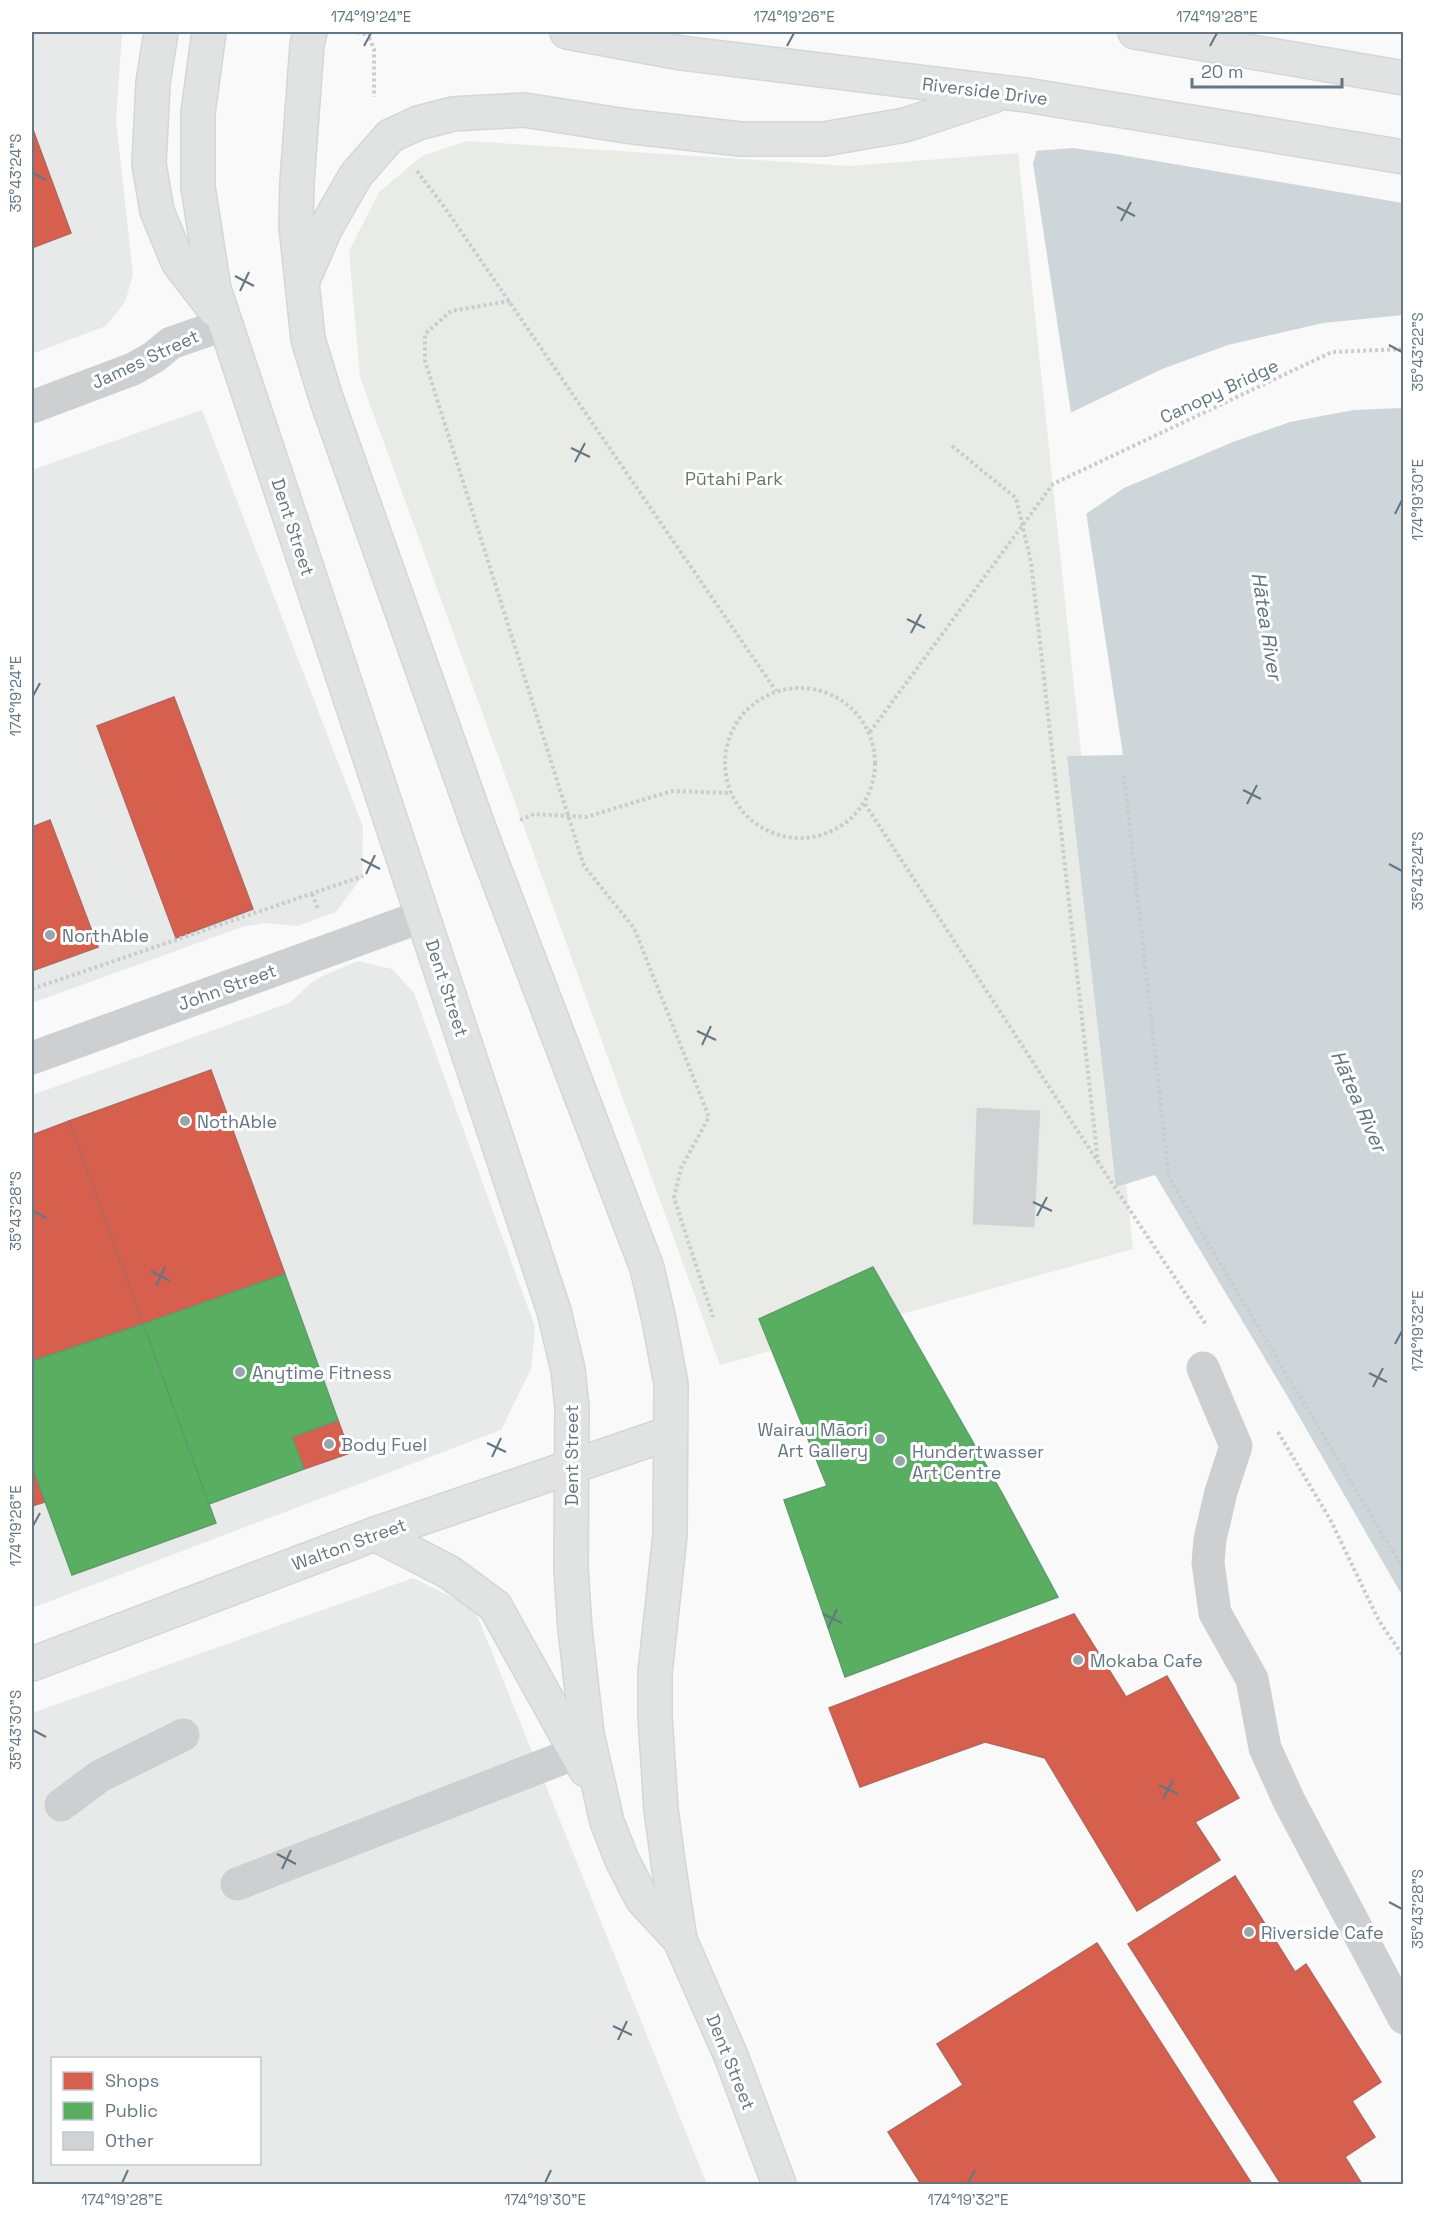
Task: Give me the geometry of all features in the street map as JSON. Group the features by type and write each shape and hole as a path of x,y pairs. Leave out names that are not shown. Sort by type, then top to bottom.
{"main road":[{"path":"161,32 153,83 149,164 157,211 178,262 226,324"},
{"name":"Dent Street","path":"208,32 198,113 198,187 214,289 554,1311 568,1370 572,1407 571,1569 575,1629 587,1734 608,1822 622,1860 642,1899 680,1940"},
{"name":"Dent Street","path":"310,32 307,45 297,182 297,226 308,339 326,398 481,834 647,1268 670,1384 670,1534 655,1673 655,1716 661,1809 680,1940 731,2056 779,2184"},
{"name":"Riverside Drive","path":"567,32 681,53 1013,94 1404,157"},
{"path":"1135,32 1404,78"},
{"path":"303,280 325,229 356,175 390,136 418,123 453,114 524,110 626,126 740,139 824,139 905,125 1013,94"},
{"name":"Walton Street","path":"32,1664 375,1534 670,1433"},
{"path":"375,1534 449,1572 495,1606 603,1799"}],"street":[{"name":"James Street","path":"32,407 132,369 154,357 171,343 226,324"},
{"name":"John Street","path":"32,1058 423,916"},
{"path":"1203,1368 1236,1446 1221,1492 1210,1539 1208,1563 1215,1613 1252,1679 1265,1748 1289,1801 1404,2018"},
{"path":"61,1805 100,1776 183,1735"},
{"path":"237,1884 576,1753"}],"path":[{"path":"357,32 369,33 374,49 374,103"},
{"path":"390,136 445,208 510,301 776,691"},
{"path":"510,301 451,311 425,334 425,361 584,866 634,928 709,1117 681,1168 674,1198 713,1317"},
{"name":"Canopy Bridge","path":"1022,525 1053,484 1332,352 1404,349"},
{"path":"952,446 1016,498 1031,562 1098,1162"},
{"path":"870,732 1022,525"},
{"path":"799,687 821,690 841,699 858,714 870,732 876,756 875,780 865,804 850,821 830,833 807,839 784,837 761,828 744,814 731,793 724,769 726,744 737,720 754,702 776,691 799,687"},
{"path":"1124,775 1169,1178 1404,1570"},
{"path":"534,814 586,817 672,791 731,793"},
{"path":"865,804 1210,1330"},
{"path":"32,989 372,873"},
{"path":"1236,1446 1276,1429 1331,1521 1379,1621 1404,1657"}],"shaded area":[{"path":"32,32 122,32 116,121 133,275 125,302 106,326 32,354"},
{"path":"202,410 363,827 362,877 336,912 297,926 264,923 242,927 32,1003 32,470"},
{"path":"358,961 392,969 414,993 535,1327 531,1369 501,1430 32,1608 32,1095 289,1003 316,979"},
{"path":"413,1578 474,1608 707,2184 32,2184 32,1713"}],"green space":[{"name":"Pūtahi Park","path":"467,141 849,166 1018,153 1133,1249 720,1365 360,377 349,251 379,192 422,156"}],"water":[{"name":"Hātea River","path":"1073,32 1403,32 1403,1597 1289,1399 1155,1175 1116,1187 1067,756 1123,755 1033,163"}],"pier":[{"path":"1070,32 1403,32 1403,203 1073,148 1034,151"},
{"path":"1403,315 1403,408 1354,410 1290,422 1233,442 1124,488 1083,516 1068,414 1162,369 1228,345 1323,323"}],"building: Shops":[{"path":"32,127 71,233 32,248"},
{"path":"174,697 253,909 176,938 97,726"},
{"path":"50,820 98,947 32,971 32,827"},
{"path":"211,1070 285,1274 143,1324 69,1121"},
{"path":"69,1121 143,1324 32,1361 32,1135"},
{"path":"338,1420 350,1453 304,1469 292,1437"},
{"path":"32,1466 45,1502 32,1506"},
{"path":"1074,1614 1126,1697 1167,1676 1239,1798 1195,1822 1220,1860 1137,1911 1045,1758 985,1742 860,1787 829,1708"},
{"path":"1235,1876 1295,1972 1306,1964 1381,2082 1352,2101 1375,2137 1345,2157 1362,2184 1281,2184 1128,1944"},
{"path":"1097,1943 1252,2184 921,2184 888,2132 963,2085 937,2044"}],"building: Public":[{"name":"Hundertwasser Art Centre","path":"873,1267 1002,1493 1058,1597 845,1677 784,1500 827,1486 759,1319"},
{"name":"Anytime Fitness","path":"285,1274 338,1420 292,1437 304,1469 209,1504 143,1324"},
{"path":"143,1324 216,1523 72,1575 32,1466 32,1361"}],"building: Other":[{"path":"976,1107 1041,1110 1035,1228 972,1225"}],"place":[{"name":"NorthAble","path":"50,935"},
{"name":"NothAble","path":"185,1121"},
{"name":"Anytime Fitness","path":"240,1372"},
{"name":"Wairau Māori Art Gallery","path":"880,1439"},
{"name":"Body Fuel","path":"329,1444"},
{"name":"Hundertwasser Art Centre","path":"900,1461"},
{"name":"Mokaba Cafe","path":"1078,1660"},
{"name":"Riverside Cafe","path":"1249,1932"}]}
